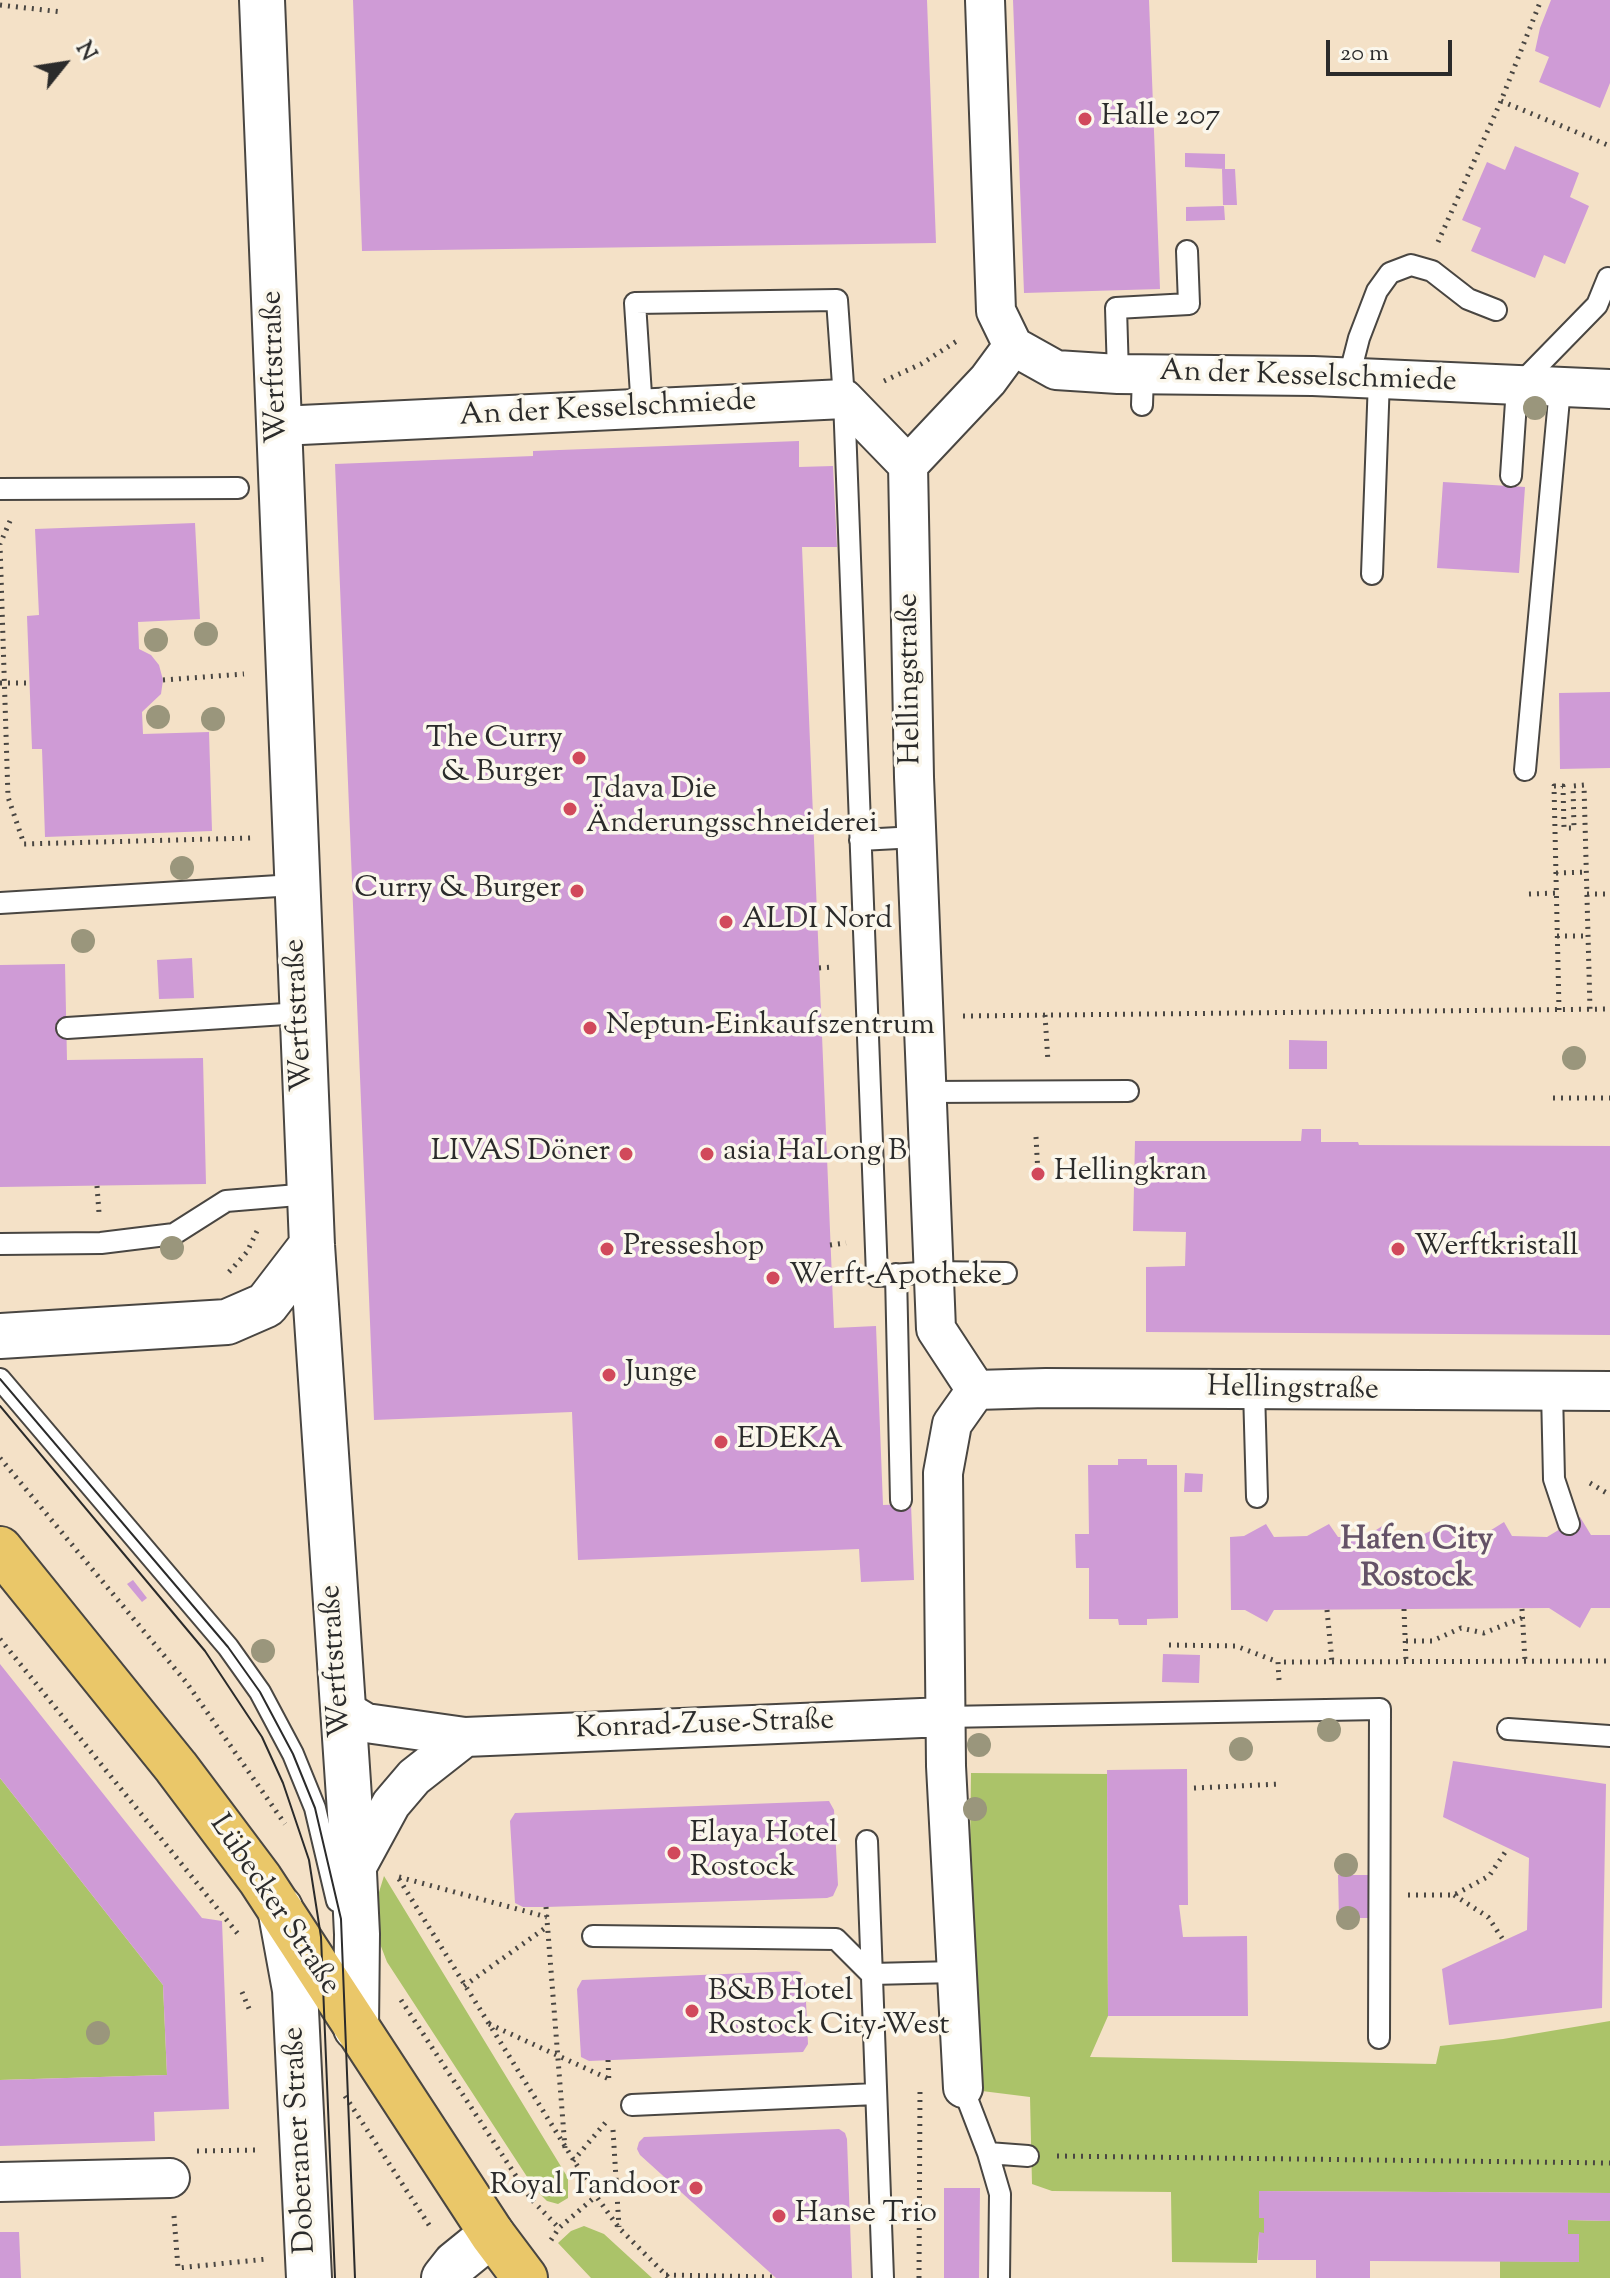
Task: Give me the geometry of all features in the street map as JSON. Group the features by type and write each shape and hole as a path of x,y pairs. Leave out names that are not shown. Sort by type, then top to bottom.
{"main road":[{"name":"Lübecker Straße","path":"0,1549 176,1767 280,1908 492,2234 525,2278"}],"street":[{"name":"Werftstraße","path":"262,0 295,885 312,1245 357,1934 351,2020"},
{"path":"844,399 908,465 988,380 1013,346 996,311 985,0"},
{"name":"An der Kesselschmiede","path":"1013,346 1056,370 1134,385 1364,378 1610,389"},
{"name":"An der Kesselschmiede","path":"280,426 844,399"},
{"name":"Hellingstraße","path":"908,465 917,837 936,1329 976,1390 1610,1391"},
{"path":"1,1336 227,1322 266,1305 312,1245"},
{"path":"963,2088 945,1717 943,1473 952,1424 976,1390"},
{"name":"Konrad-Zuse-Straße","path":"341,1708 366,1723 465,1737 945,1717"},
{"path":"354,1872 391,1804 414,1777 465,1737"},
{"name":"Doberaner Straße","path":"280,1908 295,1990 309,2278"},
{"path":"0,2182 170,2178"},
{"path":"449,2271 492,2234"}],"lane":[{"path":"1134,385 1116,308 1189,304 1187,251"},
{"path":"1372,574 1364,378 1359,338 1377,291 1390,273 1411,265 1432,271 1468,299 1496,310"},
{"path":"1511,476 1517,387 1597,305 1608,278"},
{"path":"642,410 635,303 837,300 844,399 877,1276 934,1272 1006,1273"},
{"path":"1525,770 1560,388"},
{"path":"0,489 238,488"},
{"path":"860,840 917,837"},
{"path":"0,903 295,885"},
{"path":"67,1028 301,1013"},
{"path":"928,1092 1128,1091"},
{"path":"0,1244 101,1243 174,1234 226,1201 310,1194"},
{"path":"896,1274 901,1500"},
{"path":"0,1379 228,1647 280,1726 315,1808 328,1858 341,1919 351,2020"},
{"path":"1254,1390 1257,1497"},
{"path":"1552,1391 1554,1479 1569,1524"},
{"name":"Konrad-Zuse-Straße","path":"945,1717 1380,1709 1379,1896"},
{"path":"1508,1729 1610,1736"},
{"path":"867,1841 883,2278"},
{"path":"1379,1896 1379,2038"},
{"path":"593,1936 836,1939 871,1974 956,1972"},
{"path":"963,2088 1000,2194 999,2278"},
{"path":"632,2105 876,2094"},
{"path":"988,2153 1028,2156"}],"path":[{"path":"1428,249 1437,245 1501,101 1541,0"},
{"path":"0,5 62,12"},
{"path":"1501,101 1610,146"},
{"path":"844,399 921,364 960,339"},
{"path":"12,515 0,544 2,683 8,797 24,844 251,838"},
{"path":"163,680 244,674"},
{"path":"2,683 29,683"},
{"path":"1559,1010 1554,786 1563,786 1564,828 1574,828 1573,786 1584,785 1590,1009"},
{"path":"1556,873 1586,872"},
{"path":"1529,894 1557,893"},
{"path":"1587,894 1610,894"},
{"path":"1557,936 1588,936"},
{"path":"925,1018 1610,1009"},
{"path":"1045,1015 1050,1091"},
{"path":"1553,1098 1610,1098"},
{"path":"1036,1137 1038,1174"},
{"path":"1404,1609 1406,1662"},
{"path":"1522,1609 1525,1661"},
{"path":"1327,1610 1332,1662"},
{"path":"1406,1641 1432,1641 1461,1628 1484,1633 1522,1618"},
{"path":"0,1639 244,1943"},
{"path":"1169,1645 1236,1646 1278,1662 1610,1661"},
{"path":"1278,1662 1280,1709"},
{"path":"1194,1788 1280,1784"},
{"path":"1379,1896 1454,1895 1489,1876 1508,1848"},
{"path":"547,1917 398,1877 565,2149 619,2228 667,2277 774,2277"},
{"path":"1454,1895 1488,1917 1504,1941"},
{"path":"546,1907 565,2149"},
{"path":"464,1986 548,1926"},
{"path":"488,2024 609,2079"},
{"path":"608,2060 610,2091"},
{"path":"344,2095 449,2271"},
{"path":"573,2161 612,2115 619,2228"},
{"path":"919,2278 920,2143"},
{"path":"264,2150 184,2151 170,2178 178,2268 269,2258"},
{"path":"1028,2156 1610,2163"},
{"path":"559,2228 596,2196"}],"green space":[{"path":"971,1773 1107,1774 1108,2016 1090,2057 1436,2064 1440,2046 1610,2021 1610,2193 1260,2191 1259,2217 1264,2218 1264,2233 1259,2233 1257,2263 1172,2262 1171,2192 1052,2191 1032,2184 1030,2097 982,2091 969,1936"},
{"path":"0,1778 163,1985 167,2075 0,2080"},
{"path":"384,1876 568,2178 568,2198 558,2204 547,2201 535,2189 387,1962 377,1936 375,1905"},
{"path":"1568,2220 1610,2221 1610,2278 1500,2278 1500,2261 1578,2262 1579,2235 1568,2234"},
{"path":"584,2226 604,2234 652,2278 591,2278 558,2243 571,2231"}],"building":[{"path":"353,0 927,0 936,243 362,251"},
{"name":"Halle 207","path":"1013,0 1149,0 1160,289 1024,293"},
{"path":"1551,0 1610,0 1610,83 1600,108 1539,82 1549,57 1535,51"},
{"path":"1515,146 1579,173 1570,197 1589,206 1565,264 1544,255 1535,278 1471,251 1481,228 1462,220 1487,162 1505,170"},
{"path":"1185,153 1225,154 1225,169 1185,167"},
{"path":"1222,169 1235,169 1237,205 1223,205"},
{"path":"1224,206 1225,220 1186,221 1186,207"},
{"name":"Neptun-Einkaufszentrum","path":"799,441 799,467 833,466 837,547 802,547 834,1328 876,1326 883,1505 911,1504 914,1580 861,1582 859,1549 578,1560 572,1412 374,1420 335,464 533,456 533,451"},
{"path":"1443,482 1525,487 1519,573 1437,568"},
{"path":"195,523 200,619 138,622 139,649 151,655 159,665 163,680 161,694 142,712 143,734 209,732 212,831 45,837 42,749 32,749 27,616 39,615 35,529"},
{"path":"1610,692 1610,768 1560,769 1559,693"},
{"path":"192,958 194,998 159,999 157,960"},
{"path":"65,964 67,1060 203,1058 206,1184 0,1187 0,965"},
{"path":"1289,1040 1327,1041 1327,1069 1289,1069"},
{"name":"Werftkristall","path":"1302,1129 1321,1129 1321,1142 1358,1142 1359,1145 1610,1146 1610,1335 1146,1332 1146,1267 1185,1266 1186,1232 1133,1231 1135,1141 1301,1141"},
{"path":"1118,1459 1147,1459 1147,1465 1177,1465 1178,1618 1147,1619 1147,1625 1119,1625 1118,1619 1089,1619 1089,1568 1076,1568 1075,1534 1089,1534 1088,1465 1118,1465"},
{"path":"1185,1473 1203,1474 1202,1492 1184,1492"},
{"path":"1580,1517 1591,1535 1610,1535 1610,1608 1591,1608 1580,1628 1549,1608 1274,1610 1267,1622 1245,1610 1231,1610 1230,1537 1244,1536 1266,1524 1274,1537 1307,1536 1329,1524 1338,1537 1365,1537 1387,1523 1396,1537 1420,1536 1445,1524 1454,1537 1480,1537 1504,1522 1512,1536 1547,1537"},
{"path":"133,1580 147,1598 142,1602 127,1584"},
{"path":"1163,1654 1200,1655 1199,1683 1162,1682"},
{"path":"0,1664 202,1918 222,1921 229,2109 154,2112 155,2141 0,2146 0,2080 167,2075 163,1985 0,1778"},
{"path":"1453,1761 1606,1784 1602,2008 1449,2025 1442,1969 1527,1930 1529,1858 1443,1817"},
{"path":"1187,1769 1188,1905 1179,1905 1183,1937 1247,1936 1248,2016 1108,2016 1107,1770"},
{"name":"Elaya Hotel Rostock","path":"829,1801 834,1810 838,1885 833,1896 827,1898 546,1907 523,1907 515,1903 510,1821 515,1813"},
{"path":"1338,1875 1368,1875 1369,1918 1339,1918"},
{"name":"B&B Hotel Rostock City-West","path":"796,1971 805,1981 808,2044 803,2052 589,2061 581,2057 577,1989 582,1980"},
{"name":"Hanse Trio","path":"839,2129 847,2139 852,2278 776,2278 637,2149 644,2137"},
{"path":"944,2188 980,2188 979,2278 944,2278"},
{"path":"1259,2191 1610,2193 1610,2221 1568,2220 1568,2234 1579,2234 1579,2262 1370,2261 1370,2278 1316,2278 1316,2260 1258,2260 1259,2232 1264,2233 1264,2218 1259,2218"},
{"path":"0,2232 19,2232 21,2278 0,2278"}],"tram line":[{"path":"0,1379 228,1647 260,1692 293,1754 315,1808 341,1919 355,2278"},
{"path":"0,1406 205,1651 262,1737 283,1783 309,1860 321,1937 335,2278"}],"place":[{"name":"Halle 207","path":"1085,119"},
{"name":"The Curry & Burger","path":"579,758"},
{"name":"Tdava Die Änderungsschneiderei","path":"570,809"},
{"name":"Curry & Burger","path":"577,891"},
{"name":"ALDI Nord","path":"726,922"},
{"name":"Neptun-Einkaufszentrum","path":"590,1028"},
{"name":"LIVAS Döner","path":"626,1154"},
{"name":"asia HaLong B","path":"707,1154"},
{"name":"Hellingkran","path":"1038,1174"},
{"name":"Presseshop","path":"607,1249"},
{"name":"Werftkristall","path":"1398,1249"},
{"name":"Werft-Apotheke","path":"773,1278"},
{"name":"Junge","path":"609,1375"},
{"name":"EDEKA","path":"721,1442"},
{"name":"Elaya Hotel Rostock","path":"674,1853"},
{"name":"B&B Hotel Rostock City-West","path":"692,2011"},
{"name":"Royal Tandoor","path":"696,2188"},
{"name":"Hanse Trio","path":"779,2216"}],"district":[{"name":"Hafen City Rostock","path":"1417,1562"}]}
